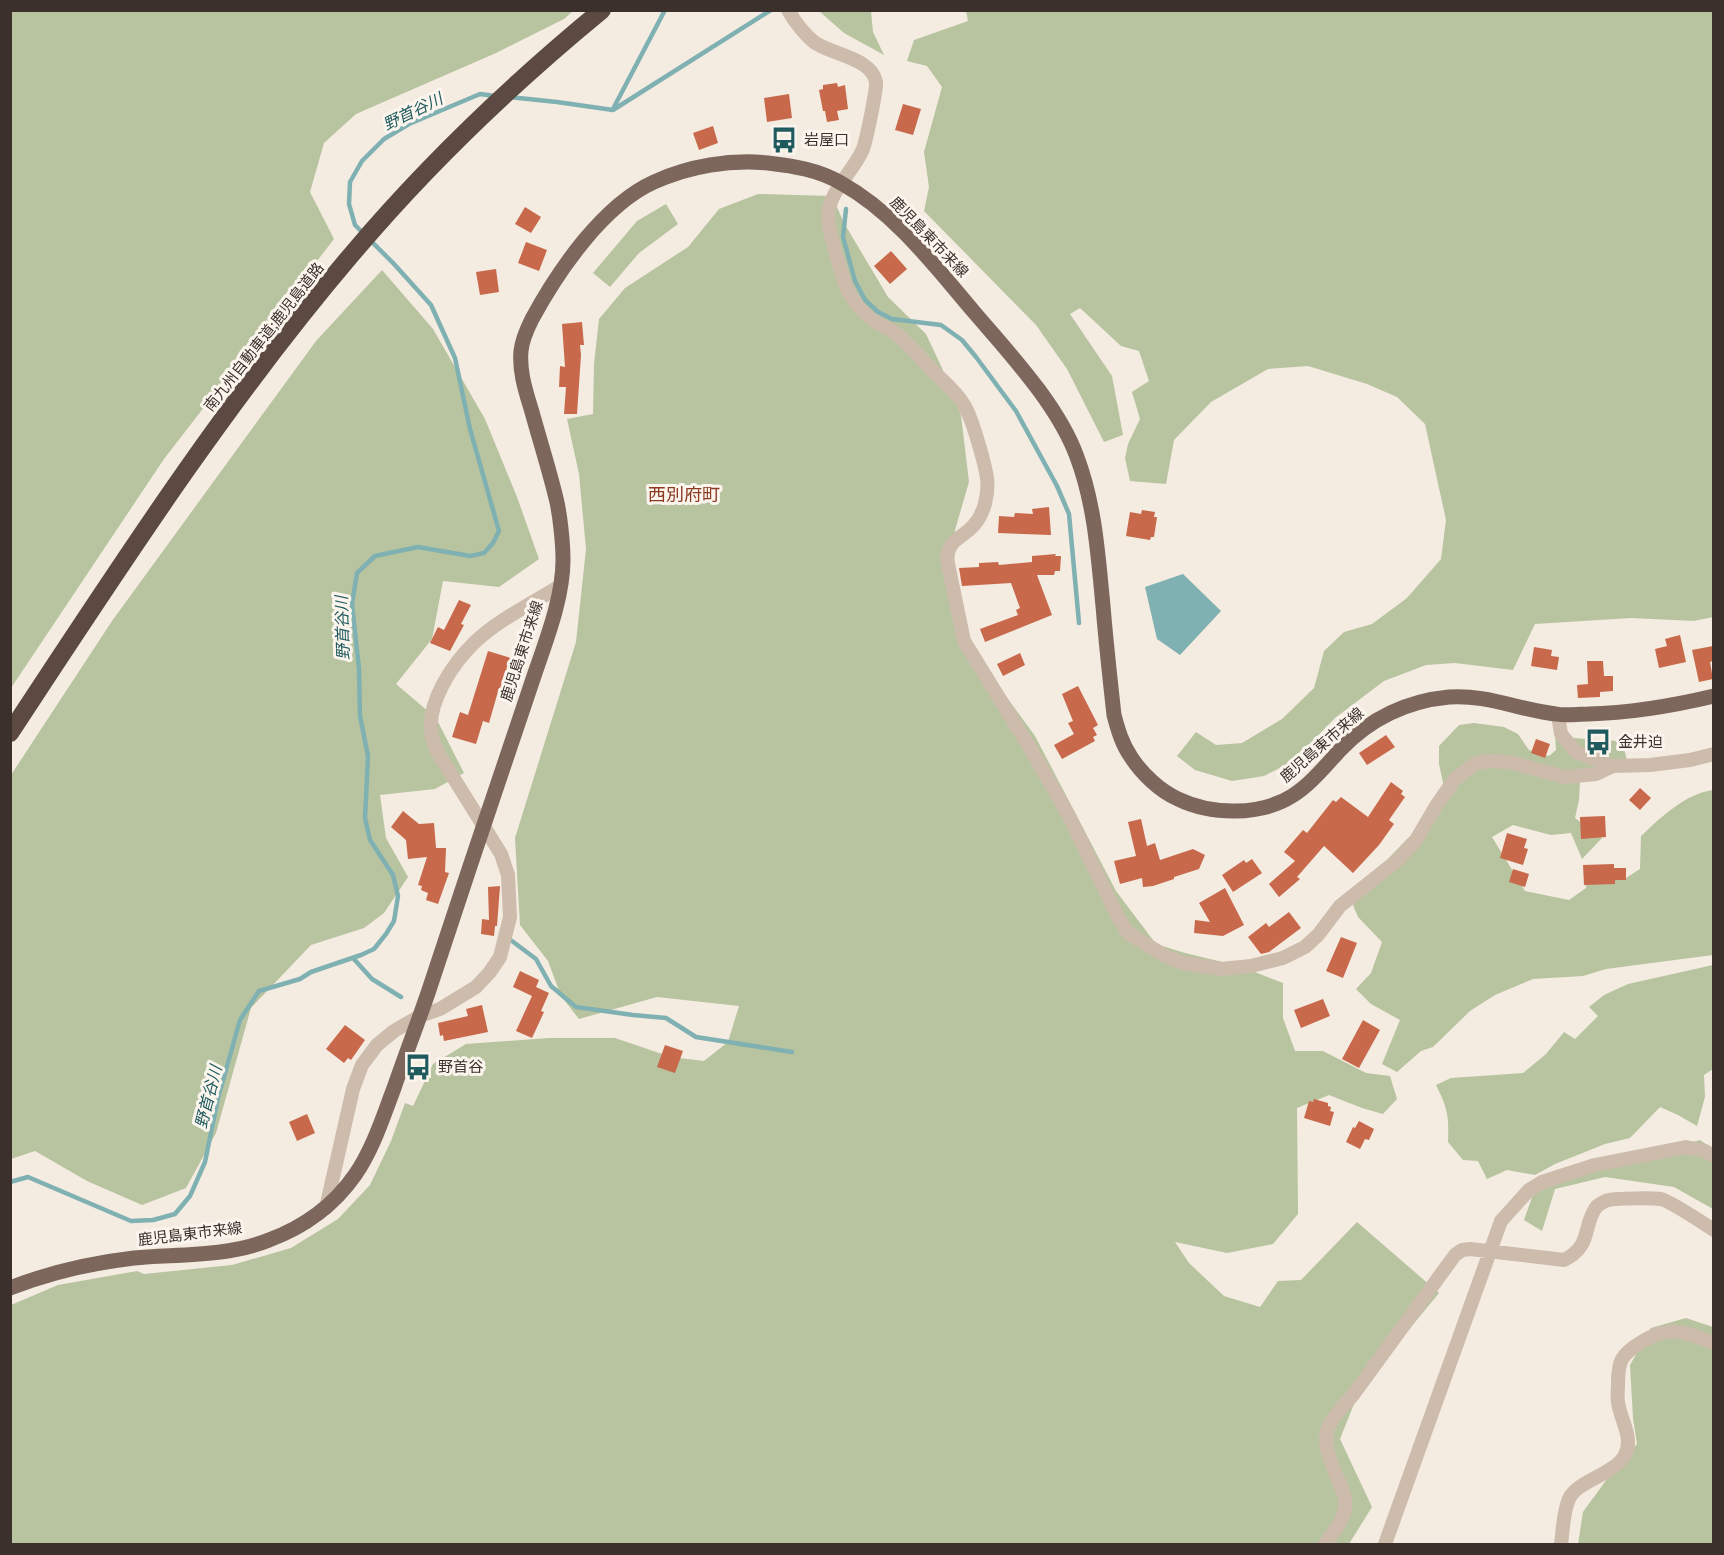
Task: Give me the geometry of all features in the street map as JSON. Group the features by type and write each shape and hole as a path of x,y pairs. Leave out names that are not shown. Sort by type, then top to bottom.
{"highway":[{"name":"南九州自動車道;鹿児島道路","path":"10,733 200,450 291,329 353,252 444,154 558,46 602,10"}],"main road":[{"name":"鹿児島東市来線","path":"10,1288 65,1269 92,1264 134,1258 206,1253 268,1241 300,1226 326,1208 355,1174 367,1155 420,1016 550,630 560,586 563,560 557,502 523,379 521,348 525,333 558,276 581,244 609,214 654,182 719,164 753,162 793,166 825,174 872,203 904,232 1007,350 1035,385 1060,423 1077,455 1097,536 1114,715 1121,738 1131,758 1160,788 1178,799 1222,811 1249,810 1290,798 1307,785 1354,736 1374,722 1413,703 1449,697 1470,697 1557,715 1605,714 1648,709 1713,696"}],"street":[{"path":"788,10 798,26 814,41 831,51 859,61 872,72 876,82 863,149 834,194 828,216 838,261 852,299 877,323 893,331 964,405 984,463 987,479 987,494 974,526 948,548 947,559 964,641 1069,816 1128,933 1165,956 1183,963 1221,969 1251,966 1283,958 1305,947 1318,935 1340,906 1399,860 1416,840 1454,780 1476,763 1509,762 1565,777 1596,774 1613,766"},
{"path":"326,1208 353,1089 362,1065 377,1046 394,1031 420,1016 440,1009 476,987 500,957 510,917 508,875 501,854 438,753 432,735 432,715 438,693 454,667 475,642 497,625 560,586"},
{"path":"1557,715 1561,734 1576,752 1613,766 1650,765 1690,760 1713,754"},
{"path":"1385,1545 1501,1221 1529,1190 1542,1182 1595,1165 1686,1147 1705,1151 1713,1156"},
{"path":"1325,1545 1343,1516 1346,1499 1329,1457 1325,1437 1327,1427 1455,1255 1462,1250 1470,1249 1564,1260 1575,1255 1587,1235 1598,1205 1609,1200 1662,1199 1713,1230"},
{"path":"1561,1545 1569,1499 1574,1492 1618,1464 1626,1454 1629,1443 1618,1403 1618,1367 1624,1355 1658,1334 1675,1330 1713,1343"}],"green space":[{"path":"11,10 573,11 564,19 496,53 356,114 324,143 310,192 334,239 164,459 11,688"},
{"path":"819,11 871,11 873,32 884,55 844,33"},
{"path":"966,11 1713,11 1713,617 1694,621 1631,618 1535,624 1513,670 1455,663 1426,665 1384,681 1335,718 1293,761 1264,776 1232,781 1195,770 1177,756 1196,732 1216,745 1242,743 1282,719 1314,688 1324,651 1344,632 1372,624 1407,598 1441,559 1446,520 1425,424 1397,397 1367,384 1308,366 1268,369 1211,402 1174,440 1166,484 1130,481 1125,458 1128,444 1140,419 1132,392 1149,381 1139,351 1121,346 1080,308 1070,314 1112,376 1123,435 1104,442 1067,369 1036,325 924,211 929,187 924,152 942,87 927,66 907,61 914,40 968,21"},
{"path":"758,194 832,196 844,223 888,297 926,334 961,415 969,482 955,530 953,610 980,661 1035,736 1116,891 1156,944 1239,966 1283,983 1283,1018 1295,1051 1323,1051 1366,1073 1390,1076 1397,1099 1383,1114 1329,1095 1297,1108 1298,1214 1273,1244 1227,1253 1175,1242 1189,1263 1224,1296 1260,1307 1278,1281 1301,1280 1357,1222 1439,1293 1360,1389 1340,1439 1372,1507 1349,1544 11,1544 11,1305 58,1285 137,1271 144,1274 232,1265 291,1248 338,1219 370,1185 391,1141 405,1103 413,1106 433,1064 466,1044 549,1038 615,1038 671,1057 704,1061 728,1042 739,1006 657,997 579,1019 561,996 548,961 520,925 515,838 576,642 586,549 579,474 567,419 593,414 594,364 599,319 625,288 688,247 719,209"},
{"path":"666,204 678,224 639,253 610,287 593,273 637,221"},
{"path":"382,270 433,329 485,419 539,559 499,587 443,581 432,639 396,684 436,718 464,773 435,789 380,795 386,838 408,877 384,913 364,928 311,945 251,1008 216,1133 186,1188 142,1205 87,1181 35,1151 11,1159 11,775 112,621 316,341"},
{"path":"1474,723 1504,727 1518,734 1529,750 1549,756 1556,750 1555,733 1572,738 1617,741 1625,752 1627,761 1580,781 1575,818 1602,838 1582,859 1571,833 1551,835 1513,825 1492,837 1525,891 1569,900 1586,888 1586,866 1595,877 1623,880 1640,869 1641,836 1683,801 1713,790 1713,955 1606,969 1583,976 1533,979 1495,995 1470,1011 1433,1047 1421,1051 1397,1072 1382,1064 1400,1020 1371,1004 1356,989 1371,973 1382,942 1358,917 1353,905 1370,878 1407,839 1436,816 1446,796 1439,764 1439,746 1459,725"},
{"path":"1713,965 1713,1069 1704,1075 1705,1097 1697,1126 1660,1107 1630,1138 1605,1144 1555,1164 1535,1175 1507,1170 1487,1179 1478,1161 1463,1160 1448,1142 1447,1113 1436,1085 1451,1078 1523,1073 1546,1054 1564,1032 1575,1039 1598,1016 1589,1007 1604,995 1628,984"},
{"path":"1700,1140 1713,1149 1713,1209 1674,1187 1605,1177 1555,1189 1542,1231 1524,1220 1536,1186"},
{"path":"1686,1318 1713,1327 1713,1544 1578,1544 1583,1512 1615,1468 1637,1444 1630,1365 1651,1328"}],"water":[{"path":"1183,574 1221,611 1180,655 1157,639 1145,587"}],"building":[{"path":"837,83 838,87 845,85 848,109 837,111 839,120 827,122 819,90 823,89 823,85"},
{"path":"789,94 792,118 767,122 764,98"},
{"path":"903,104 921,109 913,135 895,130"},
{"path":"713,126 718,143 699,150 693,133"},
{"path":"525,207 541,217 531,233 515,224"},
{"path":"526,242 547,250 539,271 518,263"},
{"path":"891,251 907,269 890,284 874,266"},
{"path":"496,269 499,292 480,295 476,272"},
{"path":"582,322 584,345 580,345 577,414 564,414 566,387 559,387 560,366 565,367 562,324"},
{"path":"1049,507 1051,535 998,533 999,516 1014,517 1015,513 1033,514 1032,509"},
{"path":"1142,510 1155,512 1154,517 1157,517 1154,537 1150,540 1126,536 1130,512 1141,514"},
{"path":"1056,554 1055,556 1061,556 1060,571 1055,571 1054,575 1037,575 1052,615 985,642 980,629 1018,615 1016,610 1020,608 1011,583 962,586 959,568 979,567 979,563 998,562 999,565 1032,562 1032,556"},
{"path":"459,600 471,605 461,624 464,625 450,651 430,643 438,627 444,630"},
{"path":"1680,635 1686,662 1659,668 1655,649 1667,646 1665,639"},
{"path":"1713,646 1713,661 1710,662 1713,679 1699,682 1692,650"},
{"path":"1534,647 1552,650 1551,656 1559,657 1557,670 1531,666"},
{"path":"488,651 514,659 504,690 499,688 489,723 483,721 476,744 452,737 460,712 468,715"},
{"path":"1020,653 1025,665 1003,676 997,664"},
{"path":"1587,661 1603,661 1604,676 1613,676 1613,691 1600,692 1600,697 1578,698 1577,685 1588,684"},
{"path":"1078,686 1098,725 1093,728 1097,735 1093,737 1095,741 1062,759 1054,745 1074,734 1068,723 1073,721 1062,694"},
{"path":"1386,735 1395,747 1367,765 1359,753"},
{"path":"1536,739 1550,744 1545,758 1531,753"},
{"path":"1391,782 1403,791 1401,794 1405,797 1389,820 1394,824 1379,845 1353,873 1324,846 1297,877 1300,879 1279,897 1269,884 1295,861 1284,852 1303,830 1307,833 1333,800 1336,802 1341,797 1368,817"},
{"path":"1640,788 1651,798 1640,810 1629,800"},
{"path":"403,811 419,824 434,823 436,848 446,848 445,872 449,873 438,904 426,900 428,893 421,890 422,886 418,885 427,857 408,859 406,840 391,827"},
{"path":"1605,816 1606,837 1581,839 1580,817"},
{"path":"1141,819 1147,846 1155,843 1160,860 1193,849 1205,855 1199,869 1153,886 1143,887 1142,878 1120,884 1114,861 1136,856 1128,822"},
{"path":"1507,833 1527,839 1524,848 1528,849 1523,865 1500,858"},
{"path":"1252,859 1262,873 1233,892 1222,875 1244,860 1246,863"},
{"path":"1614,864 1614,868 1626,868 1626,880 1615,880 1615,884 1584,885 1583,865"},
{"path":"1513,869 1529,874 1525,887 1509,882"},
{"path":"500,886 494,936 481,934 482,919 489,920 488,887"},
{"path":"1225,888 1244,925 1223,936 1194,933 1195,920 1210,922 1199,903"},
{"path":"1289,912 1301,928 1269,952 1261,954 1248,937 1266,923 1269,927"},
{"path":"1341,937 1357,943 1343,978 1326,971"},
{"path":"520,971 539,980 536,987 549,993 541,1011 544,1012 532,1038 516,1031 532,996 513,987"},
{"path":"1323,999 1330,1016 1301,1028 1294,1010"},
{"path":"482,1005 488,1032 444,1041 443,1035 440,1036 438,1023 468,1016 466,1009"},
{"path":"1363,1020 1380,1030 1359,1068 1342,1059"},
{"path":"345,1025 365,1040 351,1060 348,1058 344,1063 326,1049"},
{"path":"665,1045 683,1051 675,1073 657,1067"},
{"path":"1314,1099 1328,1103 1331,1107 1330,1111 1334,1112 1330,1126 1304,1118 1309,1101 1313,1102"},
{"path":"307,1114 315,1133 297,1141 289,1122"},
{"path":"1359,1121 1374,1129 1369,1140 1365,1139 1360,1149 1346,1142 1353,1127 1355,1128"}],"waterway":[{"path":"613,109 665,10"},
{"name":"野首谷川","path":"509,97 613,110 771,10"},
{"name":"野首谷川","path":"363,233 355,225 349,204 350,182 362,161 384,139 409,124 480,94 495,96"},
{"path":"846,209 843,237 855,281 865,300 878,312 892,319 941,325 962,340 1016,411 1057,486 1069,514 1079,623"},
{"name":"野首谷川","path":"10,1182 28,1177 131,1221 153,1220 175,1214 190,1196 205,1162 218,1098 240,1020 259,991 300,979 311,972 374,949 394,921 398,896 393,875 370,840 365,818 368,756 360,716 359,669 352,604 357,573 375,556 418,547 470,556 484,553 493,543 499,531 470,429 455,358 431,305 369,239"},
{"path":"512,941 536,959 551,986 576,1007 666,1018 696,1037 792,1052"},
{"path":"353,958 372,979 401,997"}],"place":[{"name":"岩屋口","path":"784,140"},
{"name":"金井迫","path":"1598,742"},
{"name":"野首谷","path":"418,1067"}],"district":[{"name":"西別府町","path":"684,495"}]}
